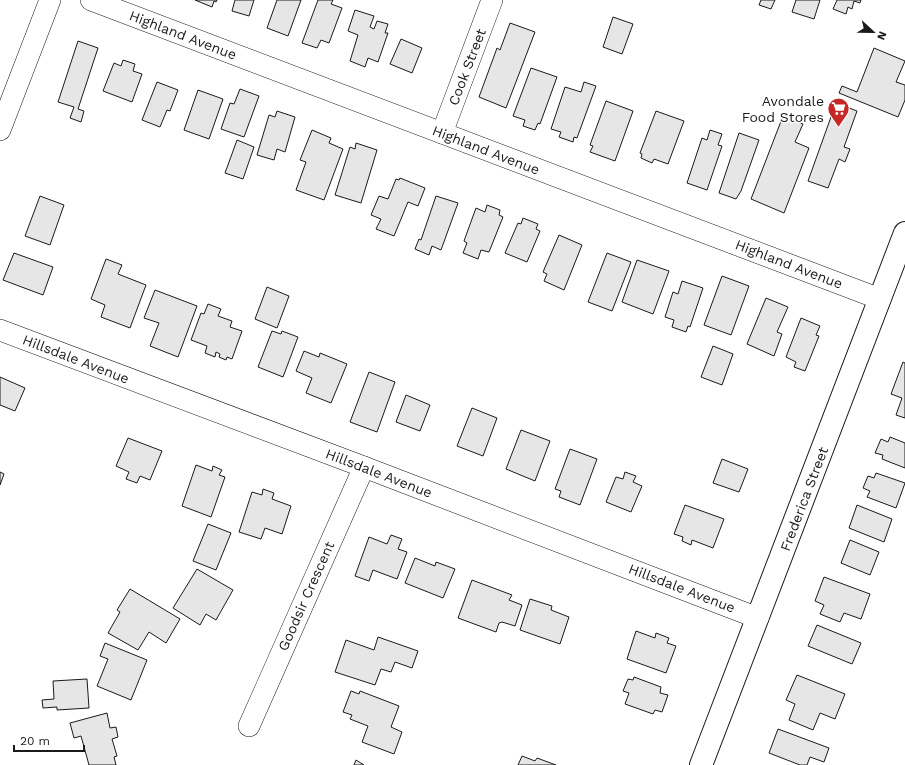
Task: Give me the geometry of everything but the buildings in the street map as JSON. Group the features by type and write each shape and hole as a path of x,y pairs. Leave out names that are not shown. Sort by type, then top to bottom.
{"street":[{"path":"0,130 50,0"},
{"name":"Highland Avenue","path":"91,0 880,299"},
{"name":"Cook Street","path":"442,134 492,0"},
{"name":"Frederica Street","path":"701,765 905,233"},
{"name":"Hillsdale Avenue","path":"0,330 364,467 758,618"},
{"name":"Goodsir Crescent","path":"249,726 364,467"}],"place":[{"name":"Avondale Food Stores","path":"839,128"}]}
